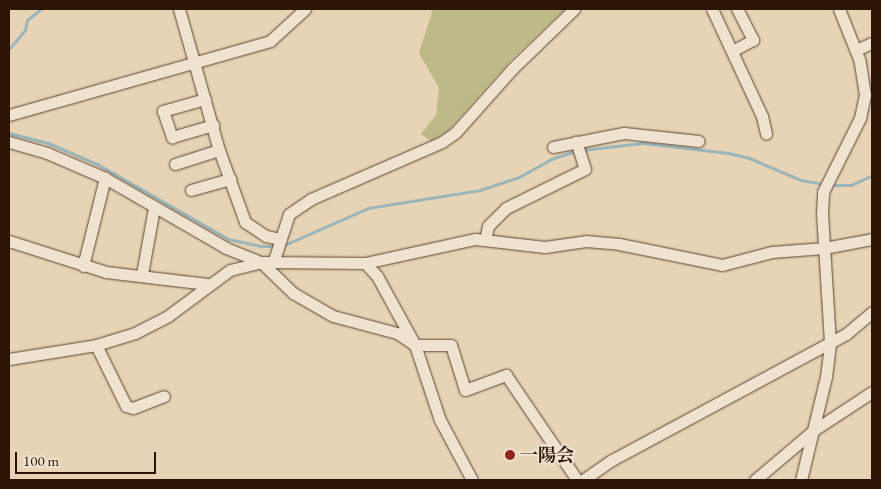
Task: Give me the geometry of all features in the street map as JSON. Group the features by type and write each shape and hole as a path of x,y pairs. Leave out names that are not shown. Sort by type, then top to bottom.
{"street":[{"path":"179,9 193,63 245,222 266,236 277,248 364,263 452,242 485,240 545,247 586,242 619,244 722,265 772,252 824,248 872,239"},
{"path":"9,114 270,41 305,9"},
{"path":"9,360 96,345 135,334 156,322 206,284 230,270 261,262 277,248 289,214 311,199 442,142 455,133 513,68 574,9"},
{"path":"712,9 762,116 766,134"},
{"path":"732,51 753,40 737,9"},
{"path":"839,9 872,95"},
{"path":"856,50 872,43"},
{"path":"801,480 814,430 830,343 824,248 823,192 860,118 864,77"},
{"path":"205,99 163,111 172,137 213,125"},
{"path":"553,147 578,147 624,133 699,141"},
{"path":"9,142 47,153 105,178 226,248 261,262 305,302 333,316 397,333 414,345 450,345 465,390 506,375 577,480"},
{"path":"485,240 488,226 506,208 585,169 578,147"},
{"path":"175,164 220,150"},
{"path":"83,266 105,178"},
{"path":"191,190 230,179"},
{"path":"142,274 154,208"},
{"path":"9,241 106,272 142,274 206,284"},
{"path":"364,263 377,276 414,345 440,420 472,480"},
{"path":"583,480 612,460 846,334 872,312"},
{"path":"96,345 126,406 133,408 164,396"},
{"path":"755,480 814,430 872,392"}],"shaded area":[{"path":"433,9 565,9 512,59 447,132 431,141 421,134 436,115 439,88 419,53"}],"waterway":[{"path":"9,49 25,30 27,20 41,9"},
{"path":"9,133 48,143 99,165 228,239 262,246 276,246"},
{"path":"582,150 643,143 728,153 749,158 801,180 824,184"},
{"path":"282,246 368,208 480,190 519,177 551,159 576,151"},
{"path":"830,185 851,185 872,175"}],"place":[{"name":"一陽会","path":"510,455"}]}
